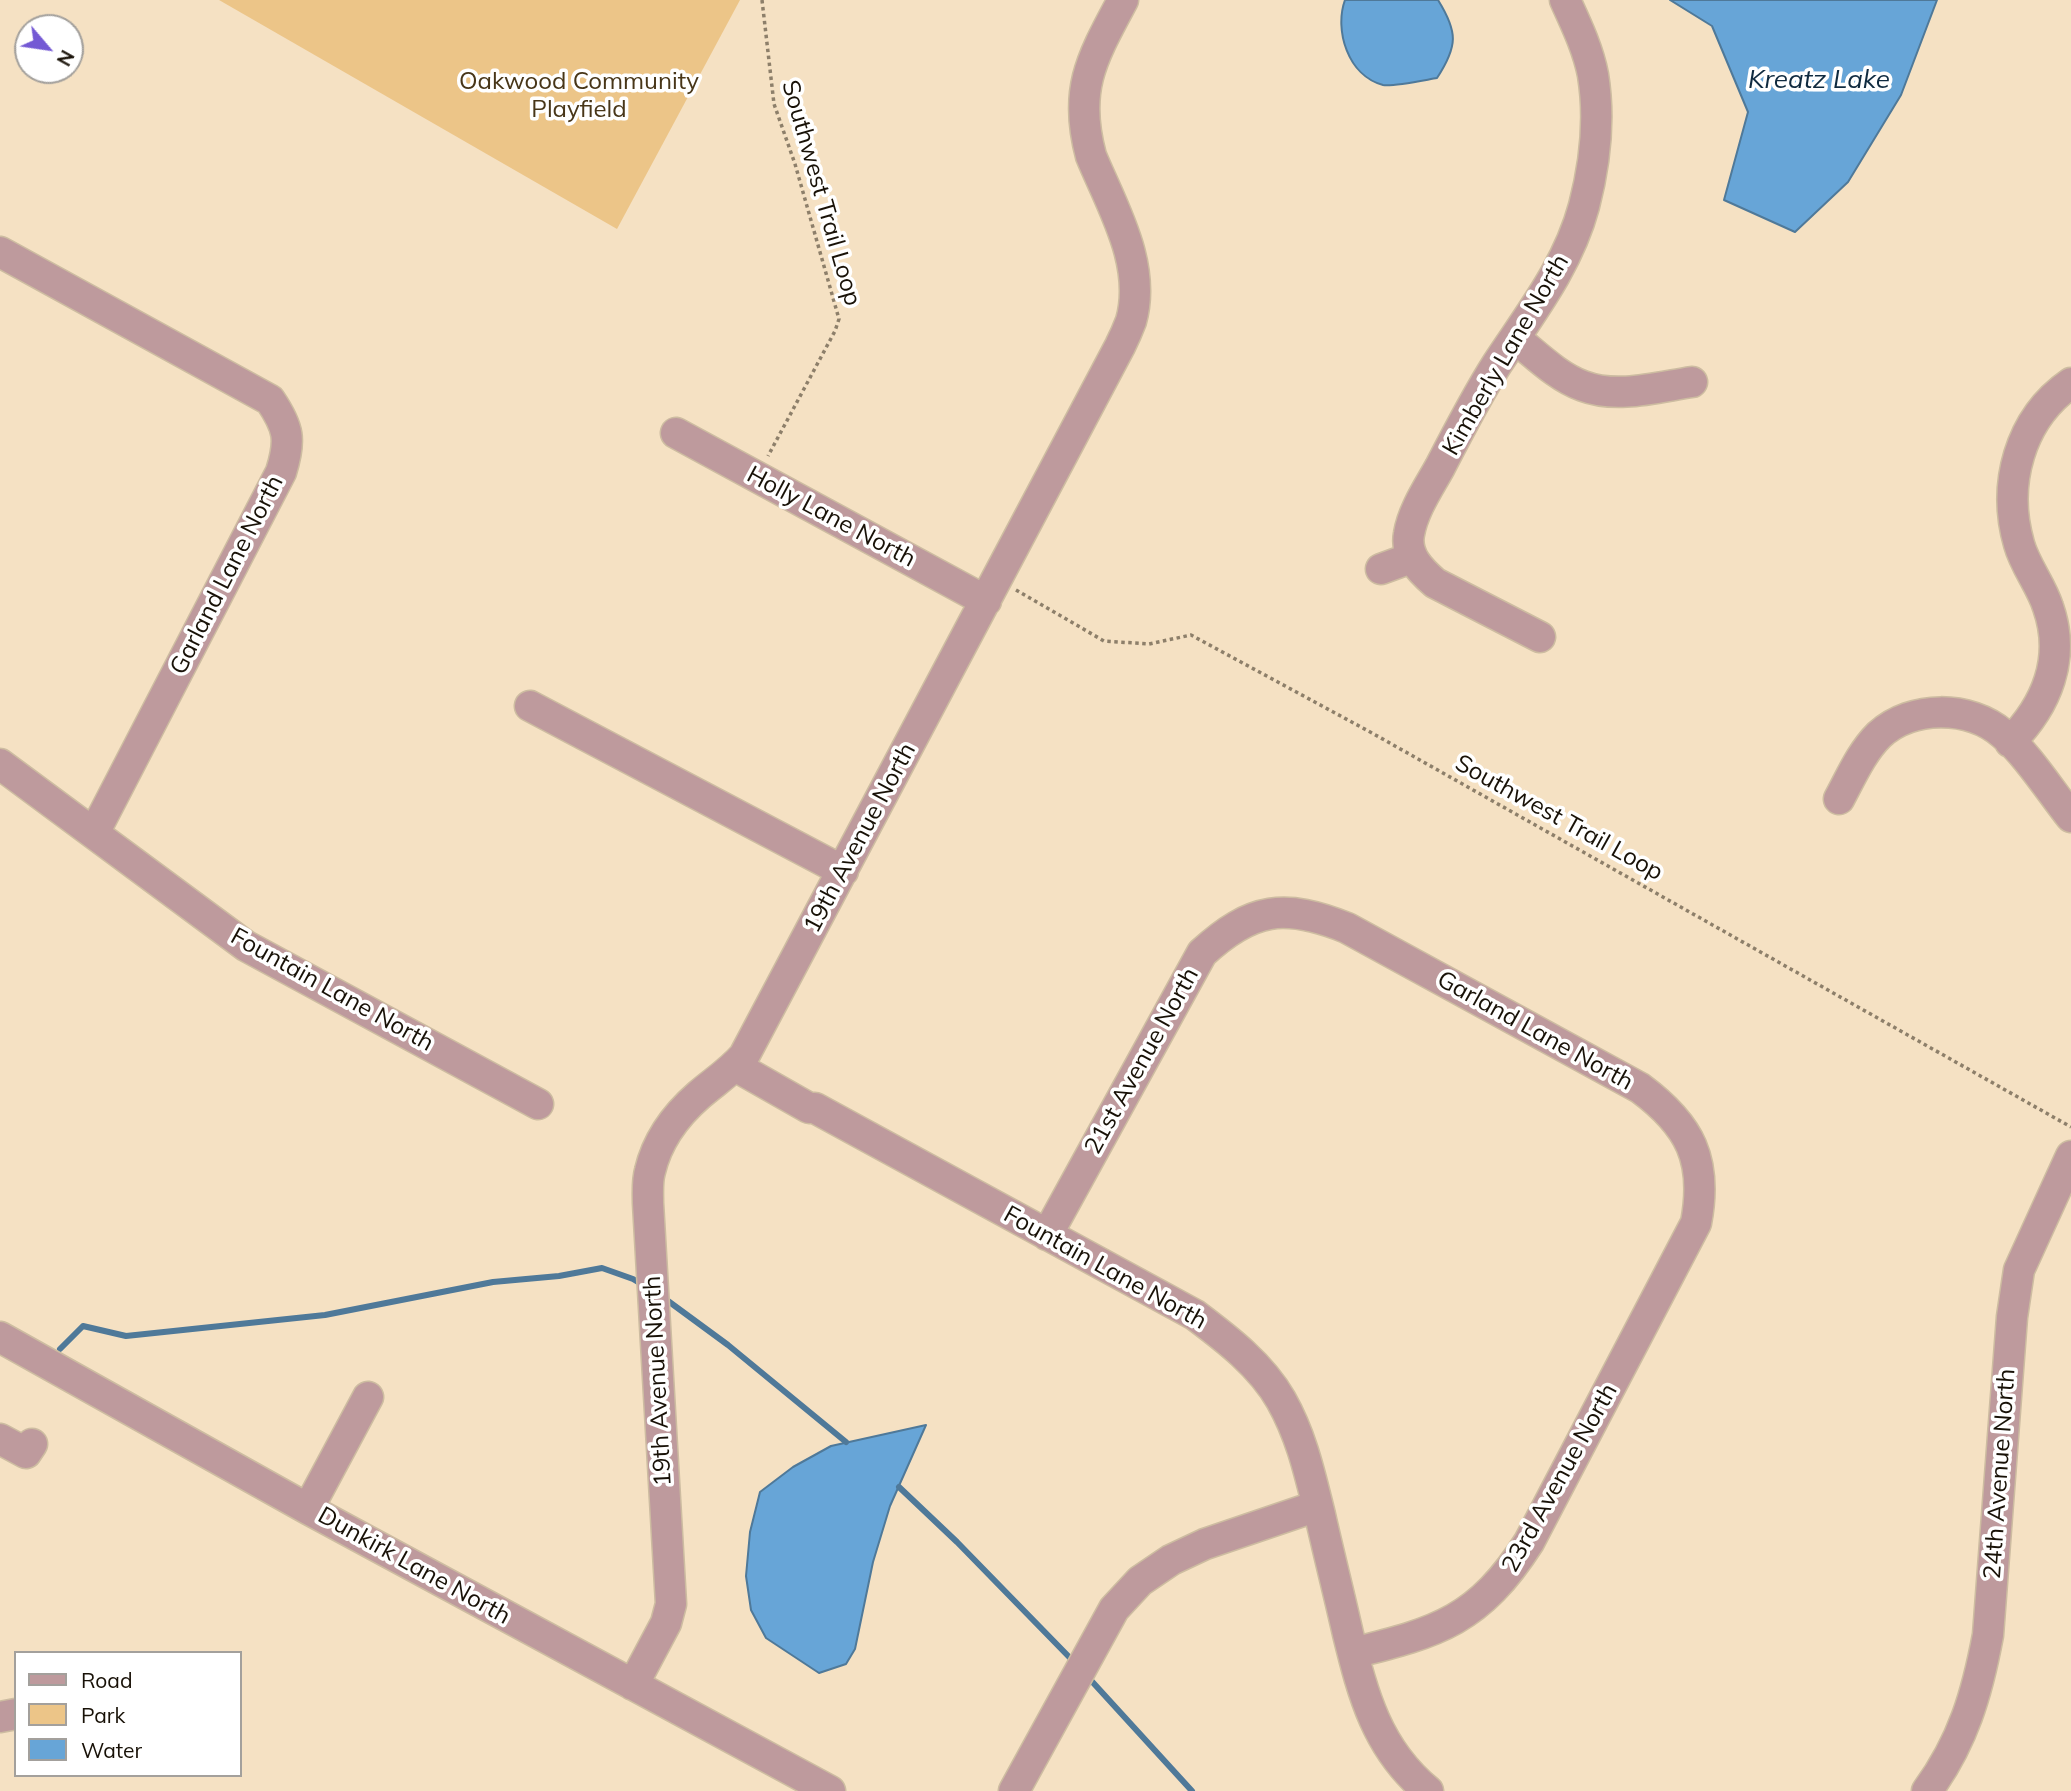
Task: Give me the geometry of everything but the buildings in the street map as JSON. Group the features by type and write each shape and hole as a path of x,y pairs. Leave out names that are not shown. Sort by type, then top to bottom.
{"street":[{"name":"19th Avenue North","path":"633,1685 666,1623 671,1604 648,1203 649,1172 660,1141 677,1116 744,1056 986,601 1131,321 1135,295 1134,269 1091,156 1083,109 1085,82 1123,0"},
{"name":"Kimberly Lane North","path":"1412,558 1408,535 1414,517 1463,422 1497,365 1539,305 1564,258 1584,208 1595,158 1593,74 1581,35 1565,0"},
{"name":"Garland Lane North","path":"0,252 270,400 281,416 288,434 287,454 281,472 94,833"},
{"path":"1516,339 1563,375 1583,386 1606,391 1629,391 1692,382"},
{"path":"2010,742 2026,726 2043,700 2053,669 2055,638 2049,608 2020,547 2012,515 2012,480 2021,447 2037,415 2071,383"},
{"name":"Holly Lane North","path":"676,433 986,601"},
{"path":"1381,569 1412,558 1420,570 1435,583 1540,637"},
{"path":"530,706 843,871"},
{"path":"1839,799 1863,755 1880,734 1902,720 1928,712 1955,713 1981,720 2003,734 2071,817"},
{"name":"Fountain Lane North","path":"0,764 246,946 538,1104"},
{"name":"Garland Lane North","path":"1264,914 1293,912 1320,917 1347,928 1640,1088 1663,1105 1682,1126 1694,1150 1699,1174 1701,1199 1696,1223 1687,1244"},
{"name":"21st Avenue North","path":"1047,1235 1202,953 1241,922 1264,914"},
{"name":"Fountain Lane North","path":"735,1066 1195,1315 1228,1339 1256,1367 1280,1398 1298,1434 1311,1472 1353,1653"},
{"name":"24th Avenue North","path":"1927,1791 1943,1770 1965,1727 1979,1683 1988,1635 2012,1317 2019,1270 2071,1156"},
{"name":"23rd Avenue North","path":"1353,1653 1427,1633 1459,1618 1486,1597 1510,1572 1529,1542 1687,1244"},
{"name":"Dunkirk Lane North","path":"0,1337 308,1508 830,1791"},
{"path":"308,1508 368,1397"},
{"path":"0,1439 26,1453 32,1444"},
{"path":"1014,1791 1114,1609 1140,1581 1171,1560 1205,1544 1317,1506"},
{"path":"1353,1653 1372,1716 1390,1750 1428,1791"}],"path":[{"name":"Southwest Trail Loop","path":"762,0 774,104 795,164 839,319 765,461"},
{"name":"Southwest Trail Loop","path":"1019,592 1104,641 1149,644 1191,635 1408,753 2071,1127"}],"green space":[{"name":"Oakwood Community Playfield","path":"219,0 740,0 617,229"}],"water":[{"path":"1345,0 1438,0 1449,21 1453,39 1449,57 1437,78 1383,85 1361,72 1353,62 1343,38 1341,25"},
{"name":"Kreatz Lake","path":"1670,0 1937,0 1901,95 1848,182 1795,232 1724,200 1748,112 1712,26"},
{"path":"926,1425 890,1506 873,1562 855,1649 846,1664 819,1673 766,1638 751,1610 746,1576 750,1532 760,1492 793,1467 831,1446"}],"waterway":[{"path":"60,1349 83,1326 126,1336 325,1315 493,1282 559,1276 602,1268 643,1285"},
{"path":"664,1298 728,1345 846,1442"},
{"path":"899,1487 957,1542 1075,1663"},
{"path":"1087,1676 1192,1791"}]}
